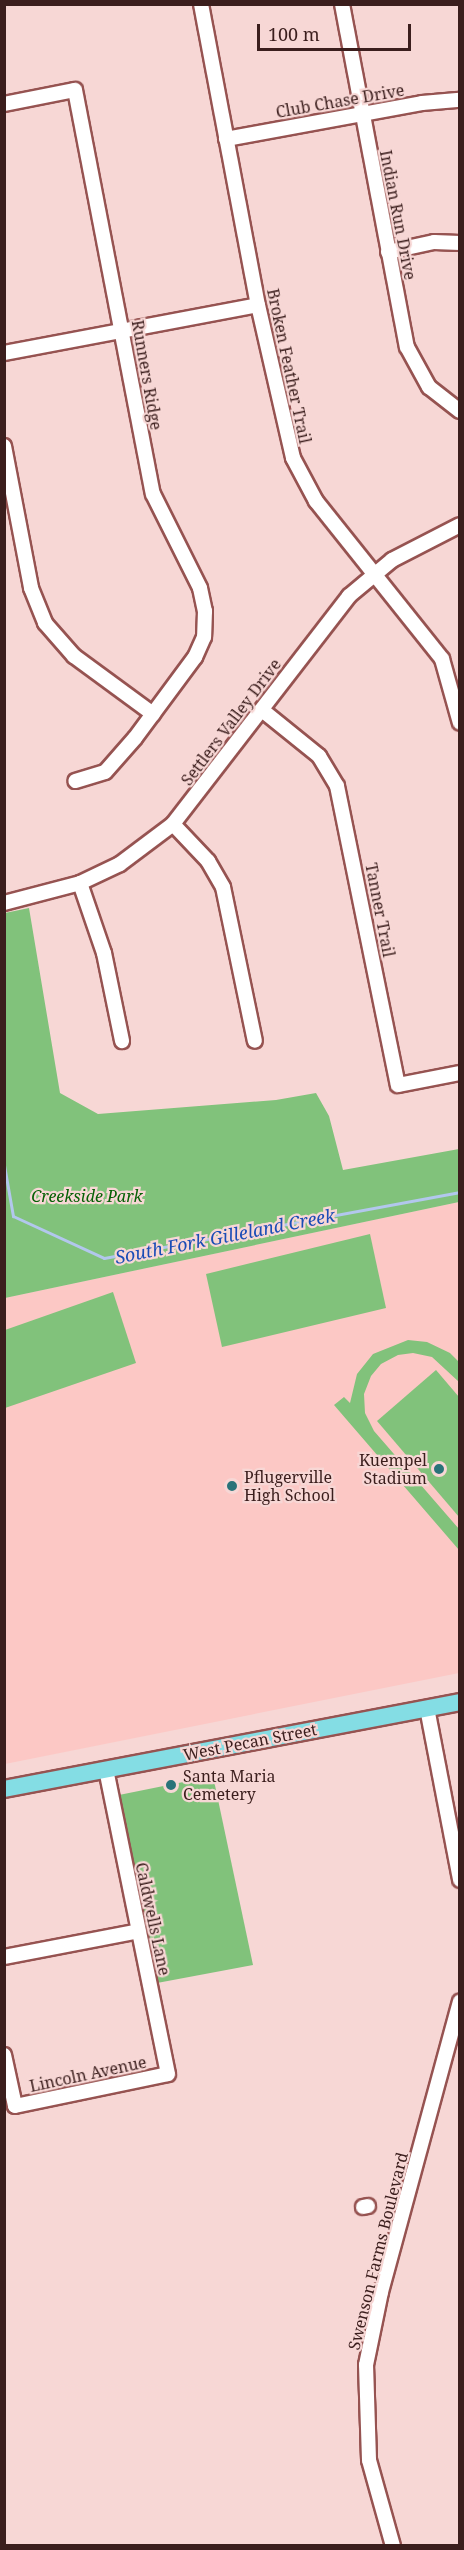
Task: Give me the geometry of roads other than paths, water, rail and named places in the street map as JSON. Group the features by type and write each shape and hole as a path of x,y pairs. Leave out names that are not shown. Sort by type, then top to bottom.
{"main road":[{"name":"West Pecan Street","path":"4,1790 459,1702"}],"street":[{"name":"Broken Feather Trail","path":"201,4 258,305 292,458 316,501 375,572 442,659 459,723"},
{"name":"Indian Run Drive","path":"342,4 388,252 412,361 429,387 459,411"},
{"name":"Runners Ridge","path":"4,104 75,90 153,494 200,588 205,611 204,637 195,657 153,714 105,772 75,781"},
{"name":"Club Chase Drive","path":"226,139 459,100"},
{"path":"388,252 434,242 459,243"},
{"path":"4,353 258,305"},
{"path":"4,446 31,588 45,623 74,656 153,714"},
{"name":"Settlers Valley Drive","path":"4,903 80,883 120,864 173,824 262,710 324,625 375,572 412,547 459,525"},
{"name":"Tanner Trail","path":"262,710 319,756 337,786 398,1085 459,1073"},
{"path":"173,824 208,861 223,887 255,1041"},
{"path":"80,883 104,953 122,1041"},
{"path":"427,1708 459,1880"},
{"name":"Caldwells Lane","path":"106,1770 168,2074"},
{"path":"4,1957 139,1931"},
{"name":"Swenson Farms Boulevard","path":"393,2546 369,2460 366,2365 381,2292 459,2002"},
{"name":"Lincoln Avenue","path":"4,2055 15,2106 168,2074"}],"waterway":[{"name":"South Fork Gilleland Creek","path":"4,1165 13,1216 104,1258 460,1192"}],"place":[{"name":"Kuempel Stadium","path":"439,1469"},
{"name":"Pflugerville High School","path":"232,1486"},
{"name":"Santa Maria Cemetery","path":"171,1785"}],"park label":[{"name":"Creekside Park","path":"87,1196"}]}
